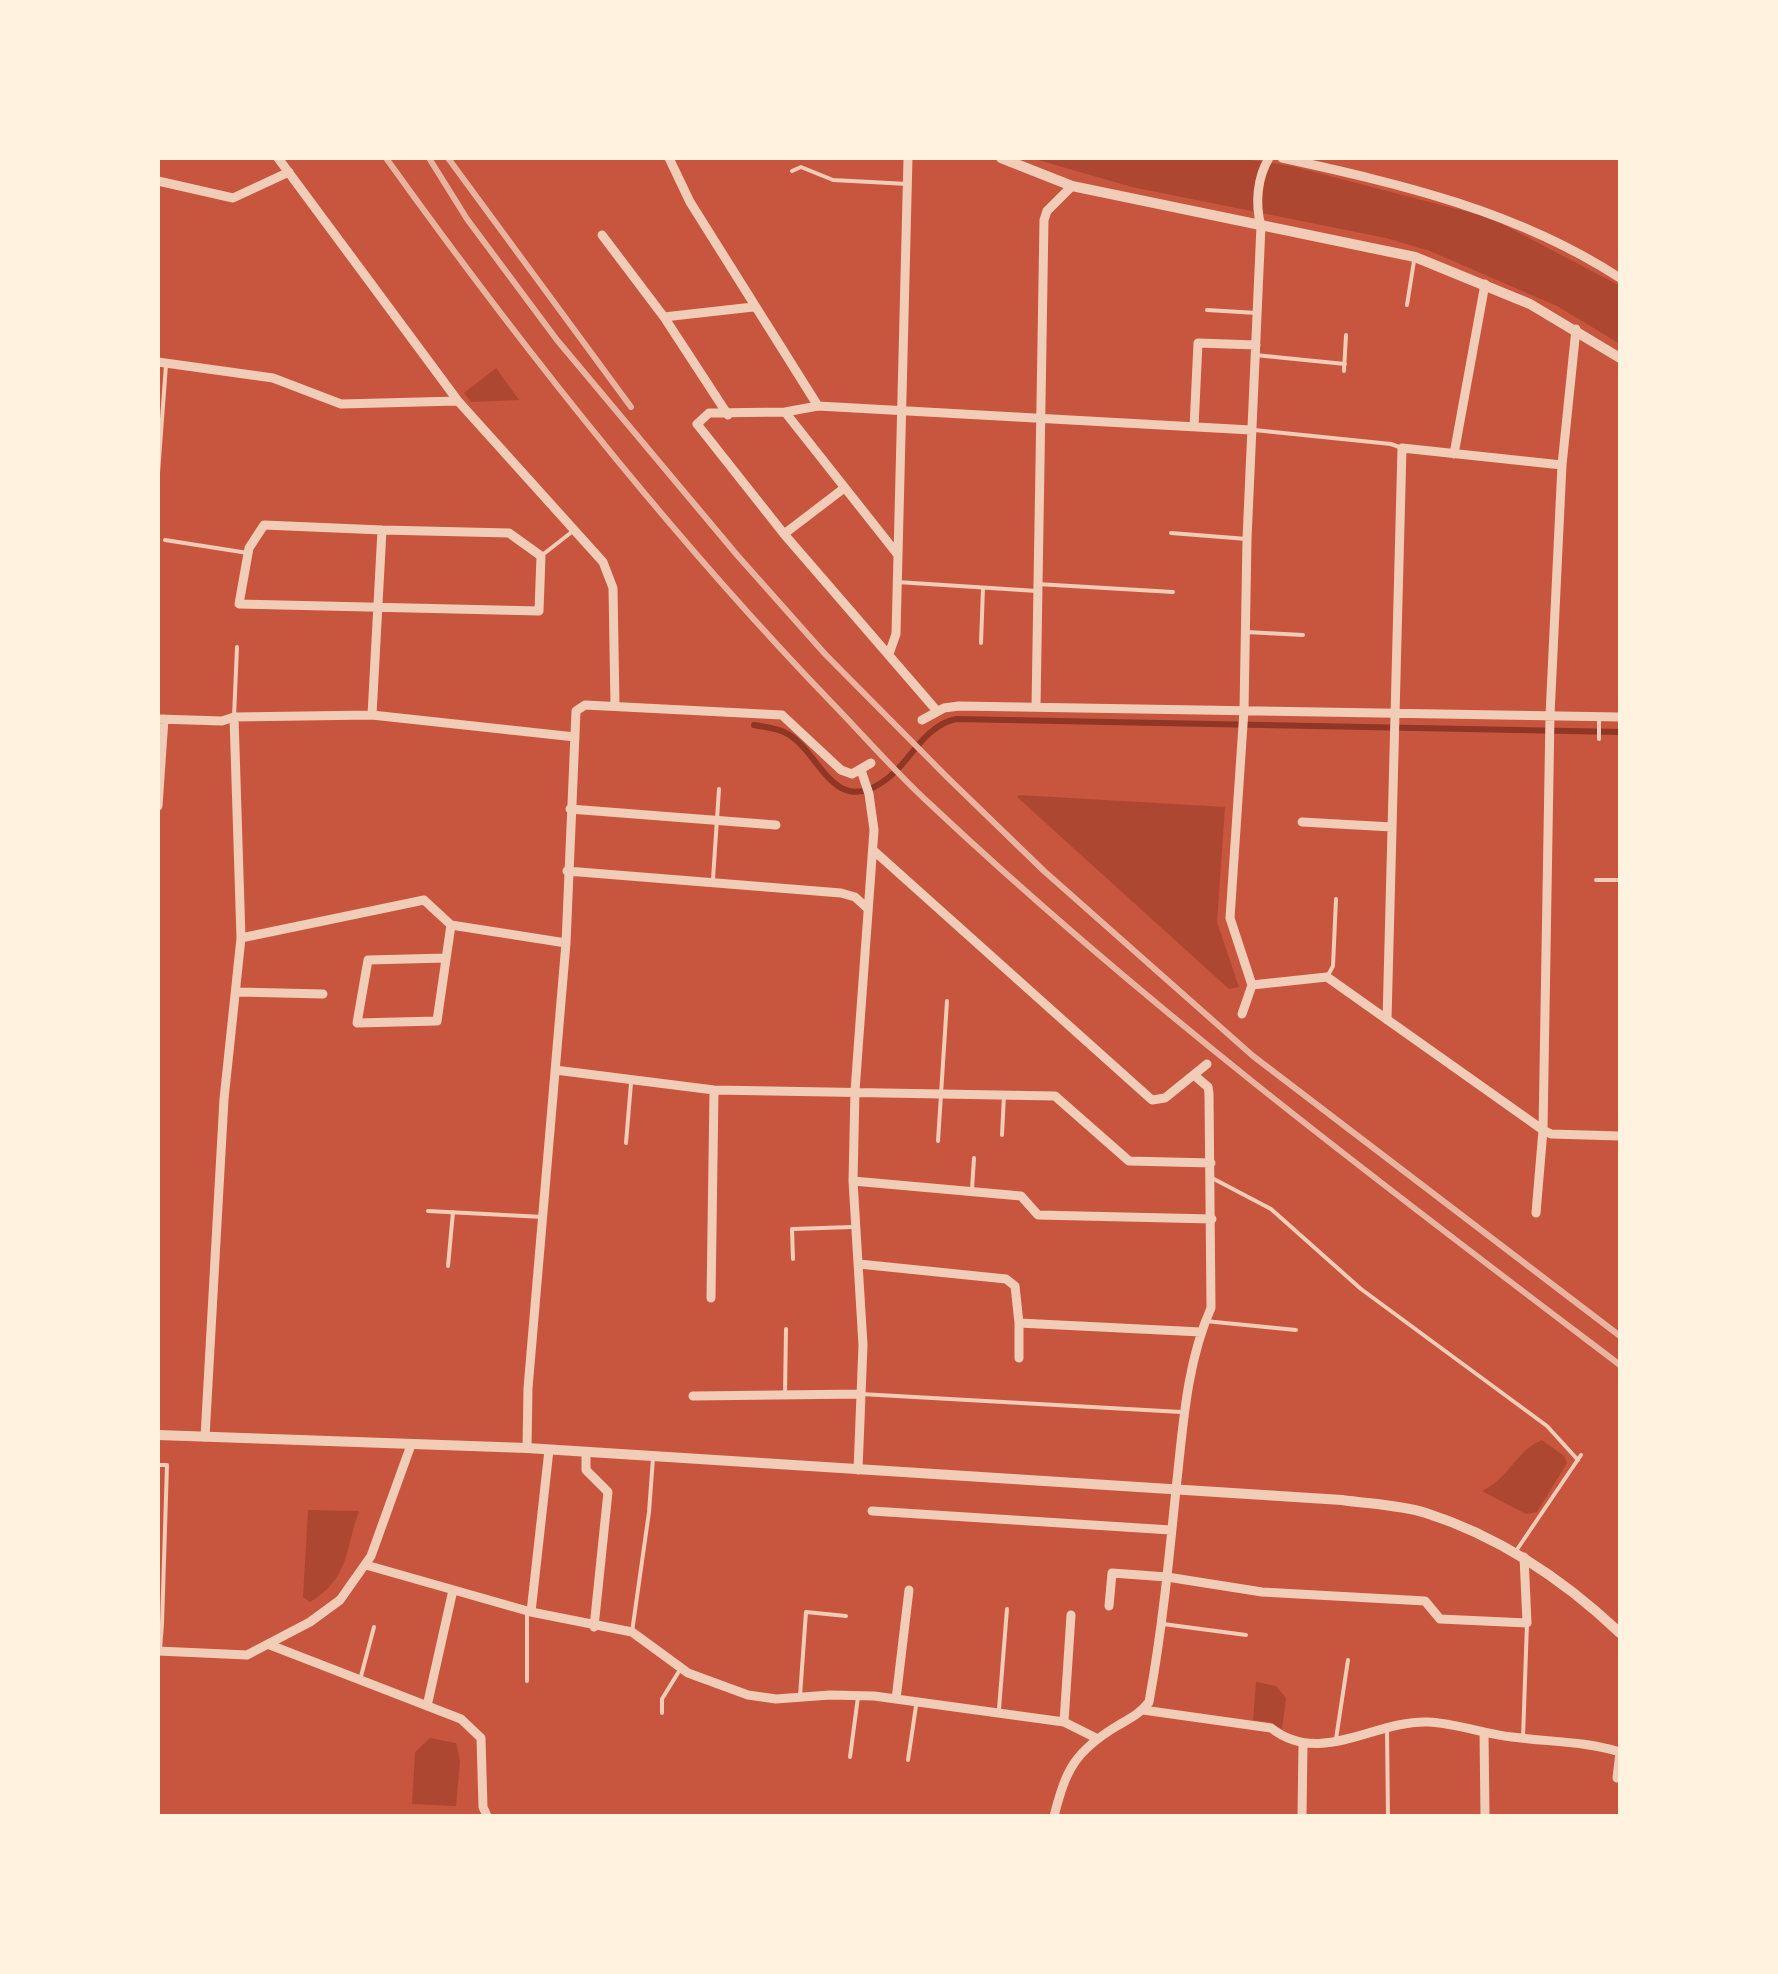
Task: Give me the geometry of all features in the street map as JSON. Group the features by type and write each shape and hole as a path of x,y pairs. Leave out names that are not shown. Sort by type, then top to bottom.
{"street":[{"path":"278,158 458,400 603,562 613,588 616,706"},
{"path":"669,158 690,202 753,307 818,406"},
{"path":"889,654 896,634 908,158"},
{"path":"1001,158 1072,186 1415,256 1485,284 1576,330 1620,358"},
{"path":"1242,1014 1252,985 1230,918 1244,714 1247,539 1261,226 1256,208 1268,158"},
{"path":"1282,158 1415,188 1492,212 1563,245 1620,278"},
{"path":"158,181 234,198 289,172"},
{"path":"1036,706 1044,220 1047,211 1072,186"},
{"path":"602,234 664,317 728,415"},
{"path":"1454,454 1485,284"},
{"path":"664,317 753,307"},
{"path":"1536,1213 1543,1130 1549,738 1562,466 1576,330"},
{"path":"1194,427 1198,343 1255,350"},
{"path":"162,364 273,378 341,404 458,400"},
{"path":"937,711 784,534 697,424 709,413 785,412 818,406 1252,430"},
{"path":"785,412 898,555"},
{"path":"1387,1020 1402,448 1562,466"},
{"path":"784,534 843,489"},
{"path":"264,525 382,530 509,533 541,556 539,612 240,604 248,554 264,525"},
{"path":"372,715 382,530"},
{"path":"527,1448 528,1388 566,943 576,711 585,705 782,715 840,770 852,774 871,764"},
{"path":"922,720 951,706 1550,721 1620,717"},
{"path":"158,806 160,719 222,721 234,716 372,715 575,736"},
{"path":"205,1438 224,1099 241,938 234,716"},
{"path":"858,1470 863,1345 855,1227 855,1090 873,850 869,794 861,770"},
{"path":"570,809 776,825"},
{"path":"1302,822 1392,827"},
{"path":"873,850 1152,1100 1164,1098 1207,1064"},
{"path":"567,871 841,893 867,908"},
{"path":"241,938 424,900 451,925 566,943"},
{"path":"446,958 368,960 357,1023 437,1021 451,925"},
{"path":"1252,985 1327,976 1543,1130 1551,1134 1620,1136"},
{"path":"238,992 323,994"},
{"path":"555,1070 714,1090 1055,1096 1129,1161 1211,1163"},
{"path":"1054,1816 1068,1769 1096,1738 1143,1710 1149,1702 1163,1624 1184,1413 1203,1327 1211,1308 1210,1094 1208,1087 1194,1076"},
{"path":"711,1298 714,1090"},
{"path":"854,1182 1021,1196 1038,1216 1212,1218"},
{"path":"859,1264 1006,1279 1016,1286 1019,1358"},
{"path":"1020,1323 1203,1327"},
{"path":"694,1396 861,1394"},
{"path":"158,1436 527,1448 1342,1500 1423,1512 1520,1554 1588,1602 1620,1633"},
{"path":"159,1650 247,1655 270,1645 340,1600 366,1565 411,1445"},
{"path":"529,1611 550,1450"},
{"path":"586,1452 586,1470 608,1492 594,1626"},
{"path":"872,1511 1171,1530"},
{"path":"1109,1606 1112,1573 1262,1592 1426,1601 1440,1620 1527,1623 1520,1554"},
{"path":"366,1565 529,1611 632,1632 682,1668 748,1695 776,1699 859,1695 916,1701 1064,1722 1096,1738"},
{"path":"427,1706 454,1590"},
{"path":"896,1699 909,1590"},
{"path":"1064,1722 1072,1615"},
{"path":"270,1645 462,1720 482,1738 487,1816"},
{"path":"1143,1710 1272,1728 1303,1744 1321,1746 1426,1722 1524,1738 1589,1743 1620,1752 1620,1778"},
{"path":"1484,1732 1486,1816"},
{"path":"1302,1816 1303,1744"}],"lane":[{"path":"792,171 801,167 833,180 908,184"},
{"path":"1407,305 1415,256"},
{"path":"1207,310 1257,313"},
{"path":"1255,350 1344,368 1346,334"},
{"path":"158,473 162,364"},
{"path":"1252,430 1402,448"},
{"path":"541,556 574,530"},
{"path":"1171,533 1247,539"},
{"path":"165,540 248,554"},
{"path":"897,582 1173,592"},
{"path":"981,643 983,588"},
{"path":"1246,632 1303,635"},
{"path":"234,716 237,647"},
{"path":"1599,716 1599,739"},
{"path":"712,883 720,789"},
{"path":"1596,880 1620,880"},
{"path":"1327,976 1333,966 1336,899"},
{"path":"938,1141 947,1001"},
{"path":"626,1144 631,1080"},
{"path":"1002,1135 1004,1094"},
{"path":"972,1192 974,1158"},
{"path":"1212,1178 1271,1209 1361,1289 1547,1426 1580,1458 1520,1554"},
{"path":"428,1211 543,1217"},
{"path":"448,1266 453,1212"},
{"path":"793,1259 792,1228 855,1227"},
{"path":"1203,1327 1296,1330"},
{"path":"784,1395 786,1329"},
{"path":"861,1394 1184,1413"},
{"path":"632,1632 653,1457"},
{"path":"158,1465 168,1465 159,1650"},
{"path":"158,1494 166,1494"},
{"path":"158,1522 166,1522"},
{"path":"998,1714 1007,1609"},
{"path":"526,1681 529,1611"},
{"path":"800,1696 806,1612 846,1616"},
{"path":"1524,1738 1527,1623"},
{"path":"1163,1624 1246,1635"},
{"path":"360,1680 374,1627"},
{"path":"1335,1742 1348,1660"},
{"path":"662,1713 662,1699 682,1668"},
{"path":"850,1757 859,1695"},
{"path":"908,1760 916,1701"},
{"path":"1387,1729 1388,1816"}],"shaded area":[{"path":"1031,158 1238,158 1291,166 1491,218 1620,286 1620,344 1557,306 1430,251 1386,238 1132,187"},
{"path":"496,368 519,400 471,402 464,393"},
{"path":"1019,795 1225,807 1217,922 1239,987 1229,989"},
{"path":"1542,1440 1564,1456 1567,1463 1537,1512 1526,1514 1482,1491 1501,1478 1525,1451"},
{"path":"308,1510 359,1511 339,1573 310,1602 303,1597"},
{"path":"1256,1682 1276,1686 1286,1698 1282,1729 1270,1722 1253,1720"},
{"path":"430,1738 456,1743 460,1761 456,1806 412,1804 415,1752"}],"waterway":[{"path":"754,725 781,731 796,740 827,776 850,791 864,791 881,783 934,730 956,719 1620,732"}],"railway":[{"path":"386,158 599,439 772,640 917,792 1181,1024 1355,1163 1620,1365"},
{"path":"429,158 467,219 557,340 825,654 948,778 1044,871 1253,1056 1620,1336"},
{"path":"448,158 631,407"}]}
